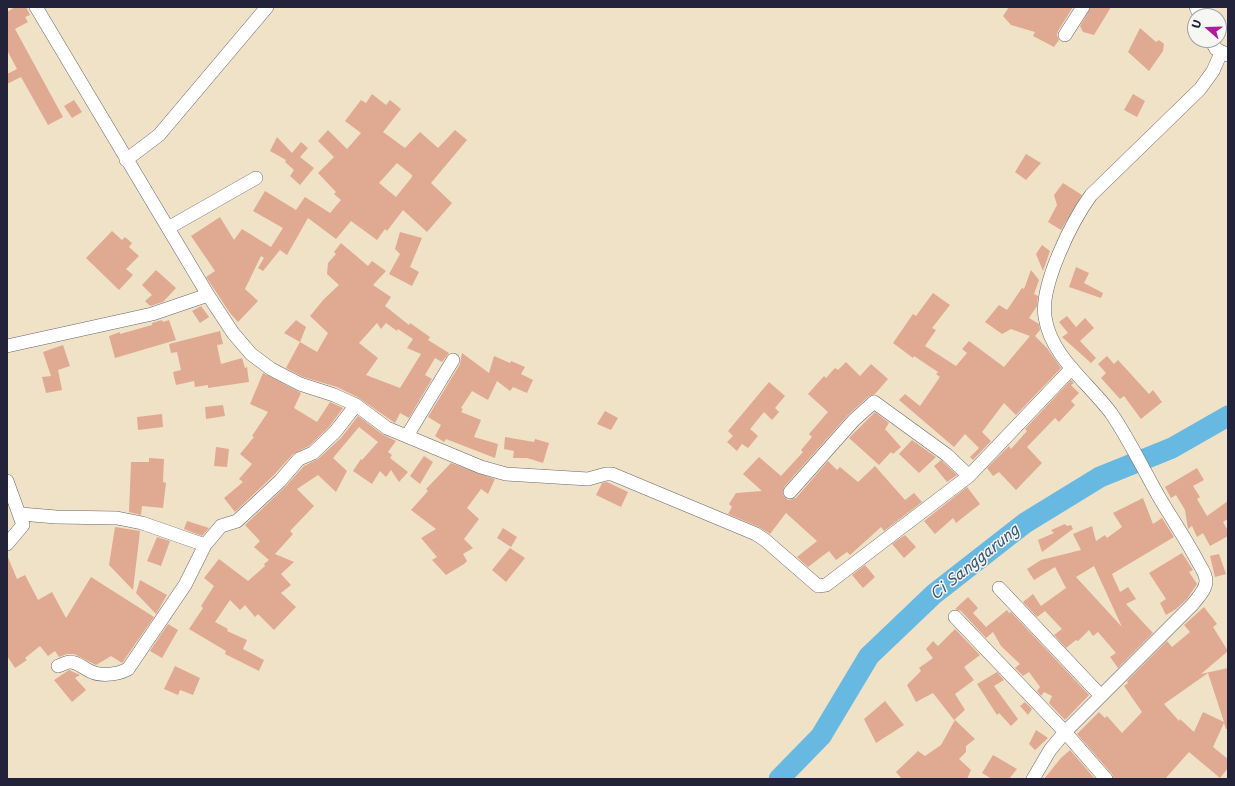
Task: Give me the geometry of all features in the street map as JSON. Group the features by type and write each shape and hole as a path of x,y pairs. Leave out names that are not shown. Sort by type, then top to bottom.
{"street":[{"path":"36,7 208,295 233,332 252,354 271,369 300,384 334,395 356,405 387,428 481,467 506,474 588,479 612,474 756,534 818,586 826,585 969,476 1072,368"},
{"path":"126,160 156,139 267,7"},
{"path":"1065,35 1083,7"},
{"path":"1038,777 1050,750 1065,732 1193,604 1205,587 1205,575 1184,536 1160,499 1117,423 1104,404 1072,368 1052,341 1045,317 1044,305 1047,290 1064,241 1080,209 1091,195 1200,89 1224,54"},
{"path":"168,228 256,178"},
{"path":"7,346 152,314 208,295"},
{"path":"407,436 453,360"},
{"path":"790,492 854,420 874,402 947,455 969,476"},
{"path":"58,666 69,662 90,672 103,674 118,673 128,669 185,585 205,545 221,526 237,521 280,481 299,459 313,453 335,432 356,405"},
{"path":"7,481 21,514 23,525 7,544"},
{"path":"21,514 56,517 117,518 142,523 205,545"},
{"path":"999,588 1101,696"},
{"path":"955,617 1065,732 1106,779"}],"building":[{"path":"15,7 26,7 30,15 25,17 28,22 15,29 63,117 48,125 21,77 7,84 7,74 17,69 7,50 7,12"},
{"path":"1009,7 1073,7 1058,31 1057,35 1059,40 1054,47 1033,36 1035,32 1011,25 1003,16"},
{"path":"1091,7 1111,7 1094,35 1083,32 1080,26"},
{"path":"1140,28 1156,42 1159,40 1164,44 1163,51 1149,71 1128,52"},
{"path":"372,94 386,105 390,100 401,109 383,132 405,148 420,132 438,148 455,130 467,140 431,183 452,203 427,232 403,210 387,231 385,229 377,240 351,221 336,239 308,218 287,255 280,250 263,271 258,268 264,258 261,256 245,289 258,301 238,322 230,313 206,277 215,271 191,236 220,217 234,240 242,229 271,247 283,228 253,211 265,191 296,210 305,197 330,213 341,200 334,194 336,192 318,173 334,157 318,141 328,130 347,149 361,133 345,121 361,100 366,103","holes":["397,163 412,175 396,197 379,183"]},
{"path":"1133,94 1145,101 1137,117 1124,110"},
{"path":"74,100 82,112 72,118 64,106"},
{"path":"277,137 292,153 301,142 308,148 300,157 314,168 300,185 290,176 294,170 285,162 286,160 270,151"},
{"path":"1026,154 1041,163 1026,180 1015,172"},
{"path":"1063,183 1082,195 1061,230 1048,222 1057,205 1054,195"},
{"path":"112,231 122,240 125,237 132,243 129,247 139,256 126,269 133,275 119,290 86,258"},
{"path":"400,232 422,238 410,267 419,272 412,286 389,274 400,254 395,249"},
{"path":"341,243 368,266 372,261 386,271 373,285 391,297 385,306 409,325 410,323 430,337 428,340 449,353 442,362 435,358 425,375 432,379 409,418 400,413 395,423 359,398 337,387 303,377 286,368 300,342 317,352 328,333 310,316 324,299 339,285 327,274 328,263 336,254 334,252","holes":["377,323 381,329 386,323 397,331 398,329 413,339 407,348 421,354 400,388 366,375 378,358 359,343"]},
{"path":"1042,245 1050,251 1043,271 1036,254"},
{"path":"1076,267 1089,273 1084,283 1103,293 1101,298 1069,287"},
{"path":"156,270 176,288 163,302 150,306 145,301 152,295 142,285"},
{"path":"1031,270 1039,280 1034,294 1038,296 1037,306 1029,318 1039,324 1040,330 1035,336 1047,348 1061,368 1016,415 1004,403 982,432 991,441 973,460 970,457 979,448 965,434 954,447 899,400 905,394 920,406 940,377 936,374 938,372 914,356 913,358 893,343 913,314 916,316 933,293 950,305 932,328 936,330 925,346 956,366 967,353 962,349 969,341 1004,367 1030,336 1011,329 1002,334 985,322 999,305 1007,310 1022,288 1024,289"},
{"path":"201,306 209,317 200,323 192,311"},
{"path":"1067,316 1076,327 1085,318 1094,328 1080,341 1096,358 1091,363 1062,337 1068,333 1059,322"},
{"path":"162,320 163,322 169,320 176,340 115,358 109,336 152,325 152,323"},
{"path":"296,320 306,327 300,342 284,333"},
{"path":"220,331 223,344 217,345 221,364 242,358 245,368 247,367 249,382 208,388 208,385 195,387 194,381 176,385 173,372 181,370 177,352 171,353 169,344"},
{"path":"63,345 70,366 58,370 62,390 46,393 42,377 51,376 43,352"},
{"path":"462,353 489,373 494,356 510,363 511,361 525,367 521,374 533,380 527,393 513,387 510,391 497,381 488,400 472,391 461,408 463,409 461,412 481,420 474,437 498,444 495,458 446,439 444,442 435,436 441,425 428,417 460,364"},
{"path":"1107,356 1114,364 1118,360 1149,394 1153,390 1162,402 1141,419 1124,396 1120,399 1101,378 1106,373 1098,364"},
{"path":"846,362 860,376 871,364 888,379 875,394 869,396 848,415 784,487 783,495 788,500 796,498 828,461 837,470 840,467 858,482 875,466 905,500 914,493 922,502 884,531 881,527 850,555 847,552 836,560 829,551 808,567 797,557 817,541 786,513 770,534 759,527 728,514 732,507 729,504 736,493 762,491 743,474 759,457 781,476 803,452 801,450 812,437 809,434 828,412 808,394 824,376 826,378 835,368 838,370"},
{"path":"263,373 301,393 294,408 317,422 330,402 343,408 329,427 309,446 293,454 274,475 235,512 224,498 243,482 239,479 252,464 240,454 254,437 252,436 268,412 250,404"},
{"path":"1071,380 1074,383 1071,385 1079,393 1071,401 1075,405 1059,422 1055,418 1027,447 1042,463 1016,490 999,472 993,476 987,468 1009,446 1011,449 1027,431 1025,429"},
{"path":"769,382 785,396 775,408 779,412 772,420 764,412 750,429 758,436 748,448 742,444 737,451 727,442 733,436 728,431"},
{"path":"223,405 225,416 206,419 205,407"},
{"path":"605,411 618,418 611,430 597,424"},
{"path":"875,412 889,423 885,429 901,447 893,454 891,452 879,465 849,438"},
{"path":"162,414 163,427 138,430 137,417"},
{"path":"358,416 382,434 396,441 388,452 392,455 390,458 408,472 399,482 391,470 386,477 380,471 372,484 353,471 361,459 362,460 378,442 359,427 333,458 347,471 336,492 318,475 297,489 314,506 290,531 293,534 275,554 294,562 281,574 291,585 281,593 296,607 274,630 258,614 255,617 245,605 240,610 230,600 215,622 228,629 227,631 247,640 243,649 264,660 259,671 225,654 226,651 189,629 203,608 201,606 214,586 204,578 219,559 248,581 265,566 264,564 269,560 254,547 260,541 245,525 285,487 304,466 318,459 341,438"},
{"path":"505,437 534,442 535,439 549,443 543,463 527,458 513,458 514,451 504,449"},
{"path":"912,440 936,457 919,473 899,454"},
{"path":"216,447 229,449 227,467 214,466"},
{"path":"424,456 433,462 420,484 410,476"},
{"path":"149,458 164,459 163,482 166,483 163,508 142,506 141,515 129,512 131,462 149,462"},
{"path":"941,460 957,475 947,482 934,466"},
{"path":"451,463 495,479 488,494 481,489 467,508 479,519 464,539 473,548 463,554 467,561 446,575 432,560 437,557 421,538 436,529 411,510 428,491 426,489"},
{"path":"1197,468 1204,480 1193,486 1200,497 1197,499 1207,516 1228,501 1228,519 1223,522 1228,531 1228,536 1210,546 1203,533 1197,537 1192,526 1188,529 1185,510 1176,495 1171,498 1165,487"},
{"path":"607,482 628,492 621,507 596,495 602,483"},
{"path":"967,487 980,504 956,523 953,518 935,534 924,521"},
{"path":"1143,498 1153,524 1162,518 1174,537 1112,574 1120,592 1128,587 1136,599 1126,604 1153,633 1118,668 1110,657 1116,653 1098,632 1093,636 1089,630 1078,641 1076,640 1066,648 1054,635 1062,629 1045,611 1037,617 1023,602 1033,594 1041,606 1066,588 1055,567 1034,580 1027,569 1041,560 1081,550 1073,534 1092,526 1096,541 1105,535 1107,538 1122,527 1113,513","holes":["1094,566 1122,627 1076,577"]},
{"path":"187,521 209,528 202,536 184,529"},
{"path":"1065,524 1067,526 1071,525 1073,529 1042,552 1038,540 1054,533 1051,530"},
{"path":"115,527 140,531 133,590 109,565"},
{"path":"503,528 517,537 511,547 497,538"},
{"path":"905,535 916,547 904,558 892,544"},
{"path":"157,537 170,541 161,566 147,561"},
{"path":"510,548 525,558 506,582 492,570"},
{"path":"1182,553 1193,570 1189,572 1197,584 1187,599 1176,609 1166,615 1160,603 1166,599 1149,573"},
{"path":"1219,554 1226,574 1215,577 1210,556"},
{"path":"7,555 17,579 25,575 38,600 52,592 66,618 91,577 154,617 122,663 111,656 96,665 74,654 67,654 59,657 55,651 48,656 40,646 25,658 27,660 15,668 7,656"},
{"path":"865,565 875,577 863,588 852,575"},
{"path":"140,580 167,595 156,614 136,593"},
{"path":"968,597 978,608 973,613 986,627 1007,610 1009,613 1011,612 1089,695 1065,720 1049,703 1052,696 1044,692 1041,696 1037,691 1040,687 1029,672 1023,676 1015,668 1020,664 1001,646 993,632 986,638 961,611 955,609"},
{"path":"1204,607 1217,624 1213,627 1228,651 1201,674 1228,668 1228,729 1226,729 1224,723 1213,747 1228,759 1228,768 1220,778 1189,752 1165,779 1114,779 1112,774 1077,734 1099,712 1105,718 1107,716 1122,733 1142,712 1124,686 1128,683 1127,681 1167,641 1172,647 1190,632 1184,625","holes":["1208,673 1224,722 1203,712 1194,732 1180,719 1179,721 1164,704"]},
{"path":"168,624 178,630 162,658 150,651"},
{"path":"955,629 980,655 964,667 974,680 955,694 965,710 954,720 933,693 916,702 907,685 921,671 919,668 933,658 926,649 933,641 938,646"},
{"path":"175,666 200,678 193,695 180,690 178,695 164,689"},
{"path":"69,670 80,675 75,678 86,690 72,702 54,680"},
{"path":"997,672 1004,680 994,686 1018,719 1011,726 999,713 997,715 977,684"},
{"path":"885,701 904,725 876,743 864,719"},
{"path":"1025,702 1032,709 1028,715 1020,706"},
{"path":"955,720 975,739 966,746 966,752 959,759 971,770 967,779 902,779 896,772 918,751 925,756 941,745"},
{"path":"1036,730 1048,738 1035,750 1029,744"},
{"path":"1070,750 1095,779 1044,779 1061,758"},
{"path":"993,755 1017,769 1009,779 992,779 982,773"}],"waterway":[{"name":"Ci Sanggarung","path":"779,779 821,736 869,656 934,594 1025,523 1100,477 1172,448 1228,416"}]}
